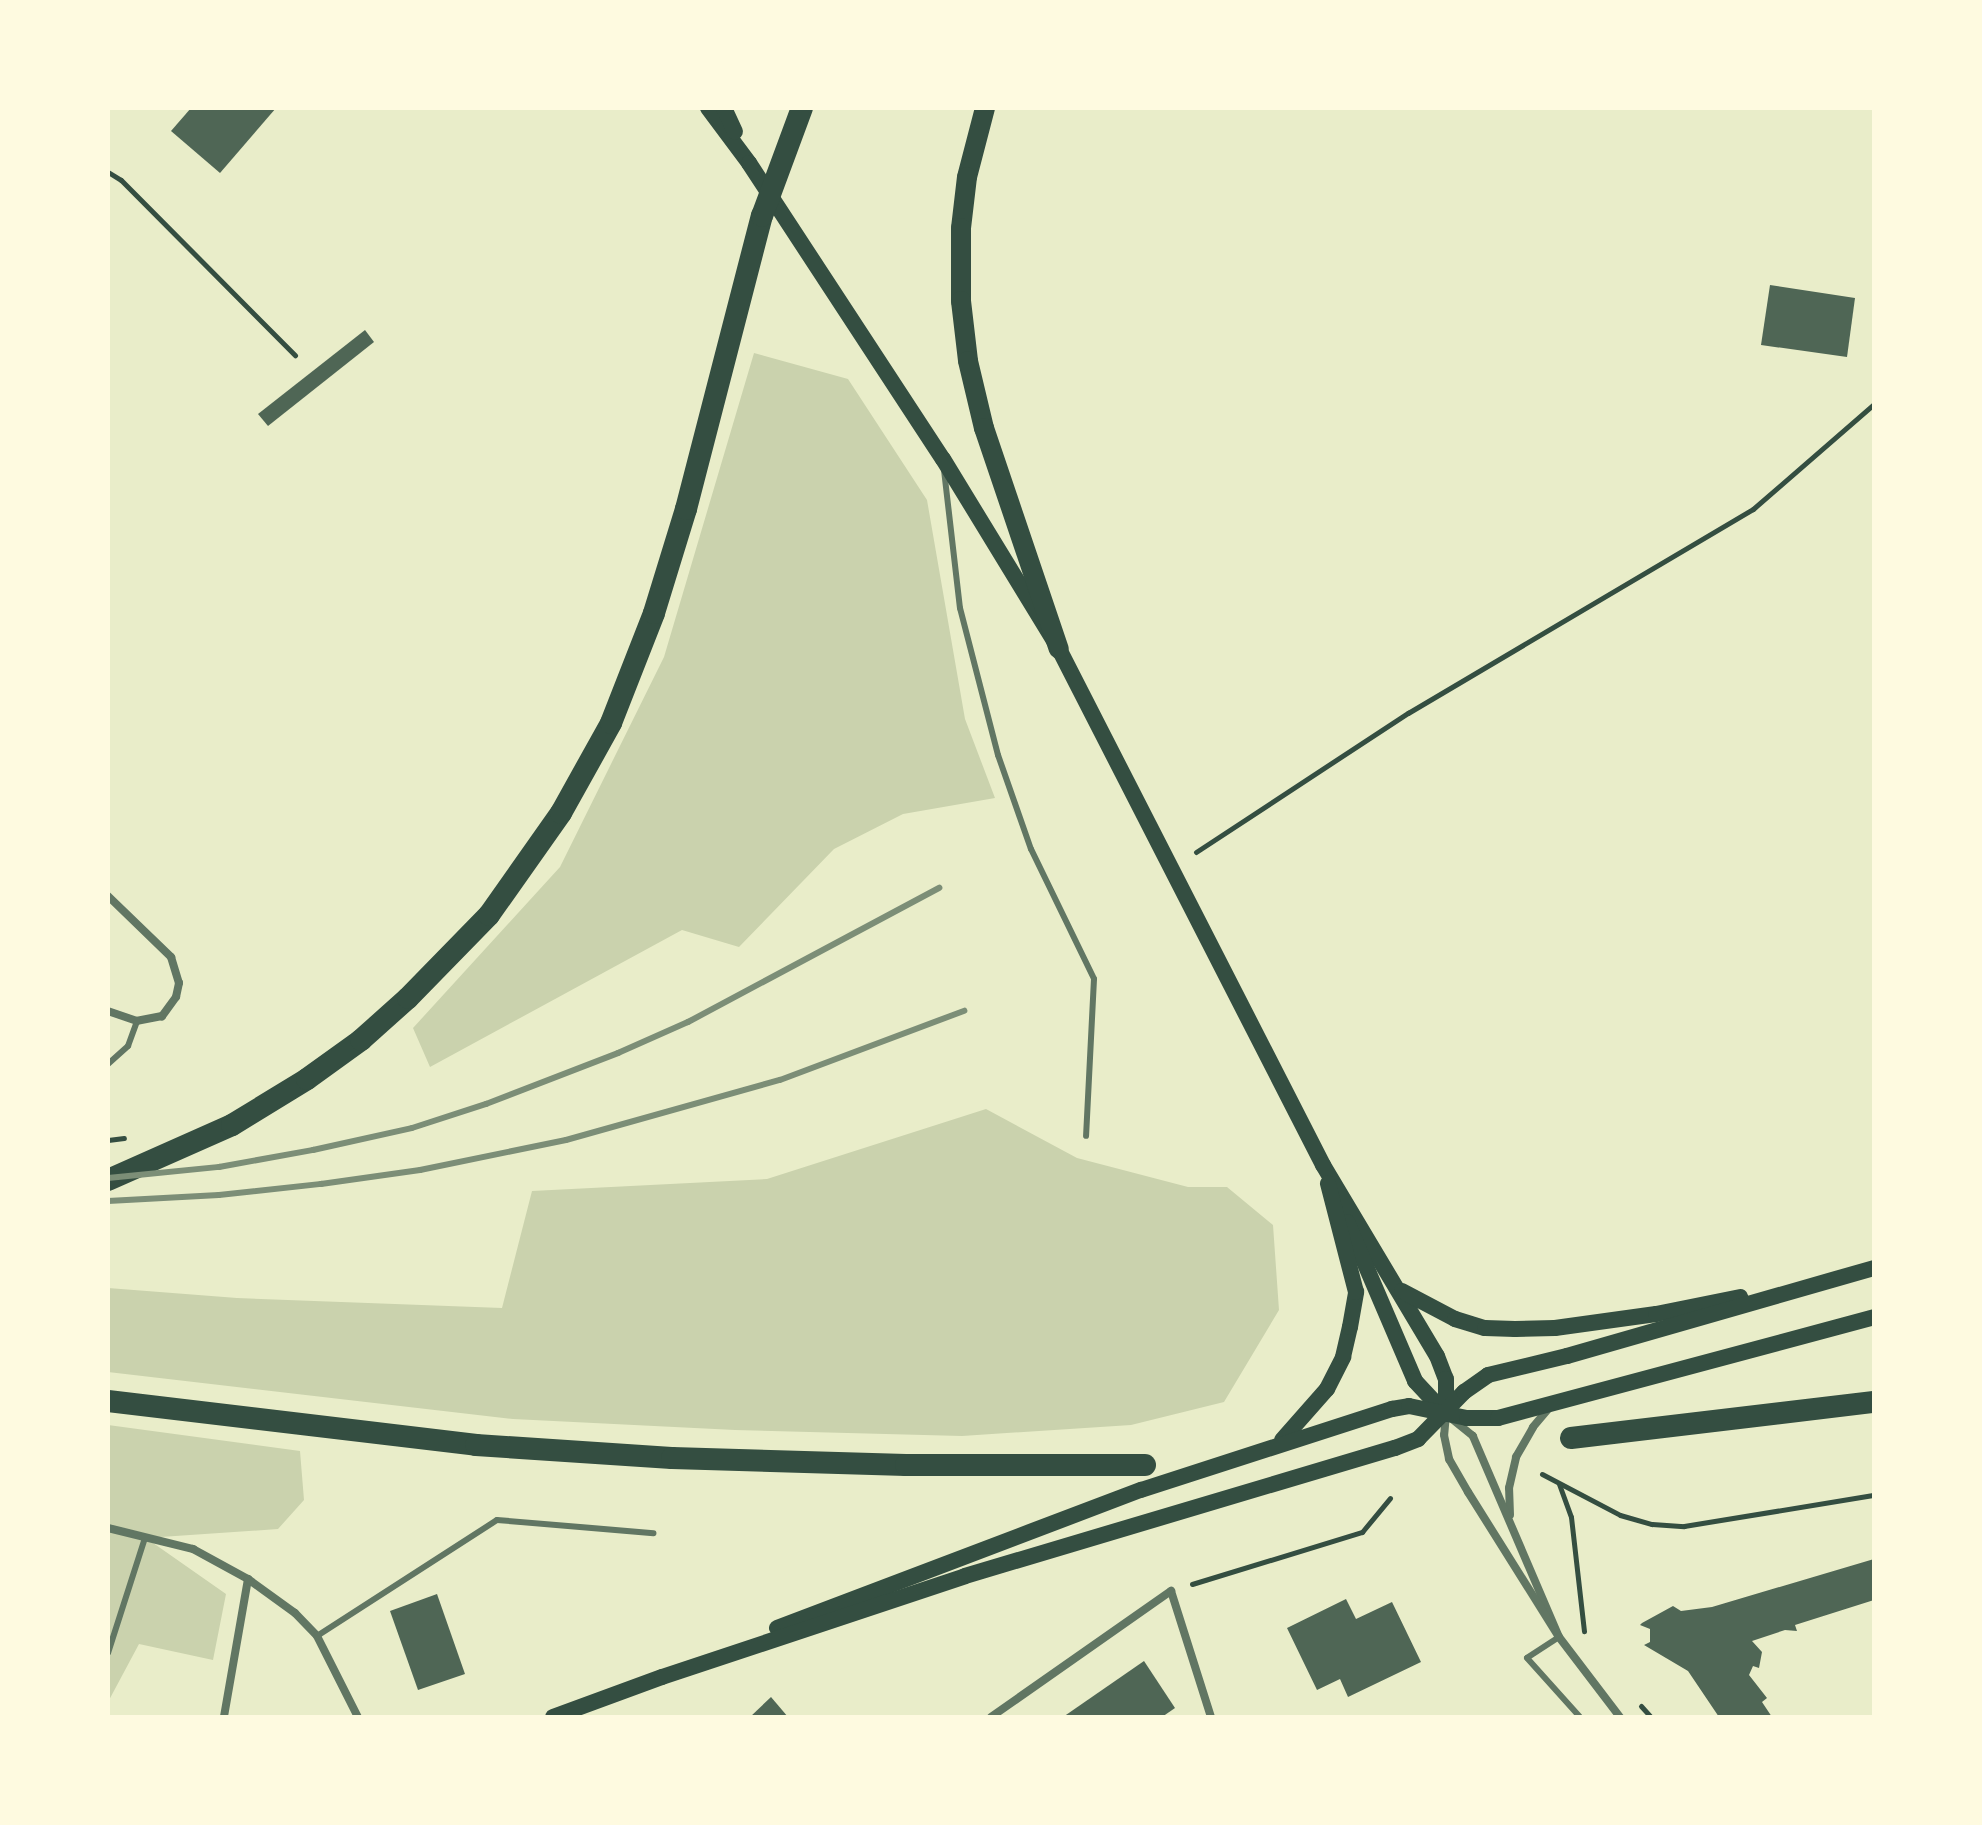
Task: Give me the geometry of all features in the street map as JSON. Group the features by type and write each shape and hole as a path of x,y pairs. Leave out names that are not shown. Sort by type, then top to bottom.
{"highway":[{"path":"108,1180 232,1125 307,1079 361,1040 408,998 489,915 561,813 611,723 659,598 686,509 762,216 802,108"},
{"path":"108,1401 476,1445 672,1458 906,1465 1145,1465"},
{"path":"1571,1438 1874,1402"}],"main road":[{"path":"708,108 749,163 822,280 943,459 1059,649 1323,1165 1446,1379 1446,1414"},
{"path":"724,108 749,163"},
{"path":"985,108 967,177 961,228 961,301 968,361 984,428 1059,649"},
{"path":"1323,1165 1415,1381 1426,1397 1446,1414"},
{"path":"1279,1444 1327,1389 1343,1357 1356,1292 1323,1165"},
{"path":"1397,1289 1455,1319 1485,1328 1555,1328 1656,1314 1874,1268"},
{"path":"553,1717 662,1677 965,1576 1395,1448 1418,1439 1446,1414 1464,1392 1488,1375 1686,1323 1812,1283"},
{"path":"662,1677 982,1547 1279,1444 1392,1409 1409,1406 1446,1414 1498,1418 1874,1317"}],"street":[{"path":"108,896 176,964 179,983 169,1009 152,1020 137,1021 108,1011"},
{"path":"1510,1520 1509,1488 1516,1457 1533,1427 1555,1401"},
{"path":"1446,1414 1473,1436 1559,1637"},
{"path":"1446,1414 1444,1435 1449,1459 1559,1637 1620,1717"},
{"path":"108,1528 193,1549 248,1579 295,1613 317,1636 358,1717"},
{"path":"224,1717 248,1579"},
{"path":"991,1717 1171,1591 1211,1717"}],"lane":[{"path":"943,459 960,608 998,755 1031,849 1094,979 1086,1136"},
{"path":"108,1064 128,1046 137,1021"},
{"path":"317,1636 497,1520 653,1533"},
{"path":"108,1653 145,1538"},
{"path":"1559,1637 1527,1658 1580,1717"}],"path":[{"path":"108,172 121,180 295,355"},
{"path":"1196,852 1408,713 1753,509 1874,404"},
{"path":"108,1140 125,1138"},
{"path":"1542,1474 1620,1515 1652,1524 1684,1526 1874,1495"},
{"path":"1558,1483 1571,1517 1585,1633"},
{"path":"1171,1591 1362,1532 1390,1498"},
{"path":"1576,1621 1592,1644"},
{"path":"1632,1696 1651,1717"}],"green space":[{"path":"754,353 848,379 927,500 965,719 995,798 903,814 834,849 739,947 682,930 430,1067 413,1028 560,867 664,657"},
{"path":"986,1109 1077,1158 1188,1187 1227,1187 1273,1225 1279,1310 1224,1402 1131,1425 962,1436 735,1430 513,1419 108,1372 108,1288 237,1298 502,1308 532,1191 767,1179"},
{"path":"108,1425 300,1451 304,1500 278,1529 146,1538 226,1594 213,1660 139,1644 108,1702"}],"building":[{"path":"191,108 276,108 220,173 171,131"},
{"path":"1770,285 1855,298 1847,357 1761,345"},
{"path":"365,330 374,342 268,426 258,414"},
{"path":"1874,1559 1874,1600 1795,1625 1797,1631 1785,1630 1752,1641 1762,1652 1759,1668 1753,1666 1749,1675 1767,1698 1762,1702 1772,1717 1719,1717 1688,1671 1644,1645 1650,1642 1650,1629 1640,1625 1673,1606 1681,1611 1712,1607"},
{"path":"437,1594 465,1674 418,1690 390,1611"},
{"path":"1346,1599 1356,1619 1392,1602 1421,1662 1348,1697 1340,1679 1317,1690 1287,1628"},
{"path":"1144,1661 1175,1708 1162,1717 1063,1717"},
{"path":"771,1697 788,1717 750,1717"}],"railway":[{"path":"108,1178 219,1167 313,1150 412,1128 486,1104 688,1022 939,888"},
{"path":"108,1201 219,1195 321,1184 420,1170 566,1140 780,1080 964,1011"}]}
